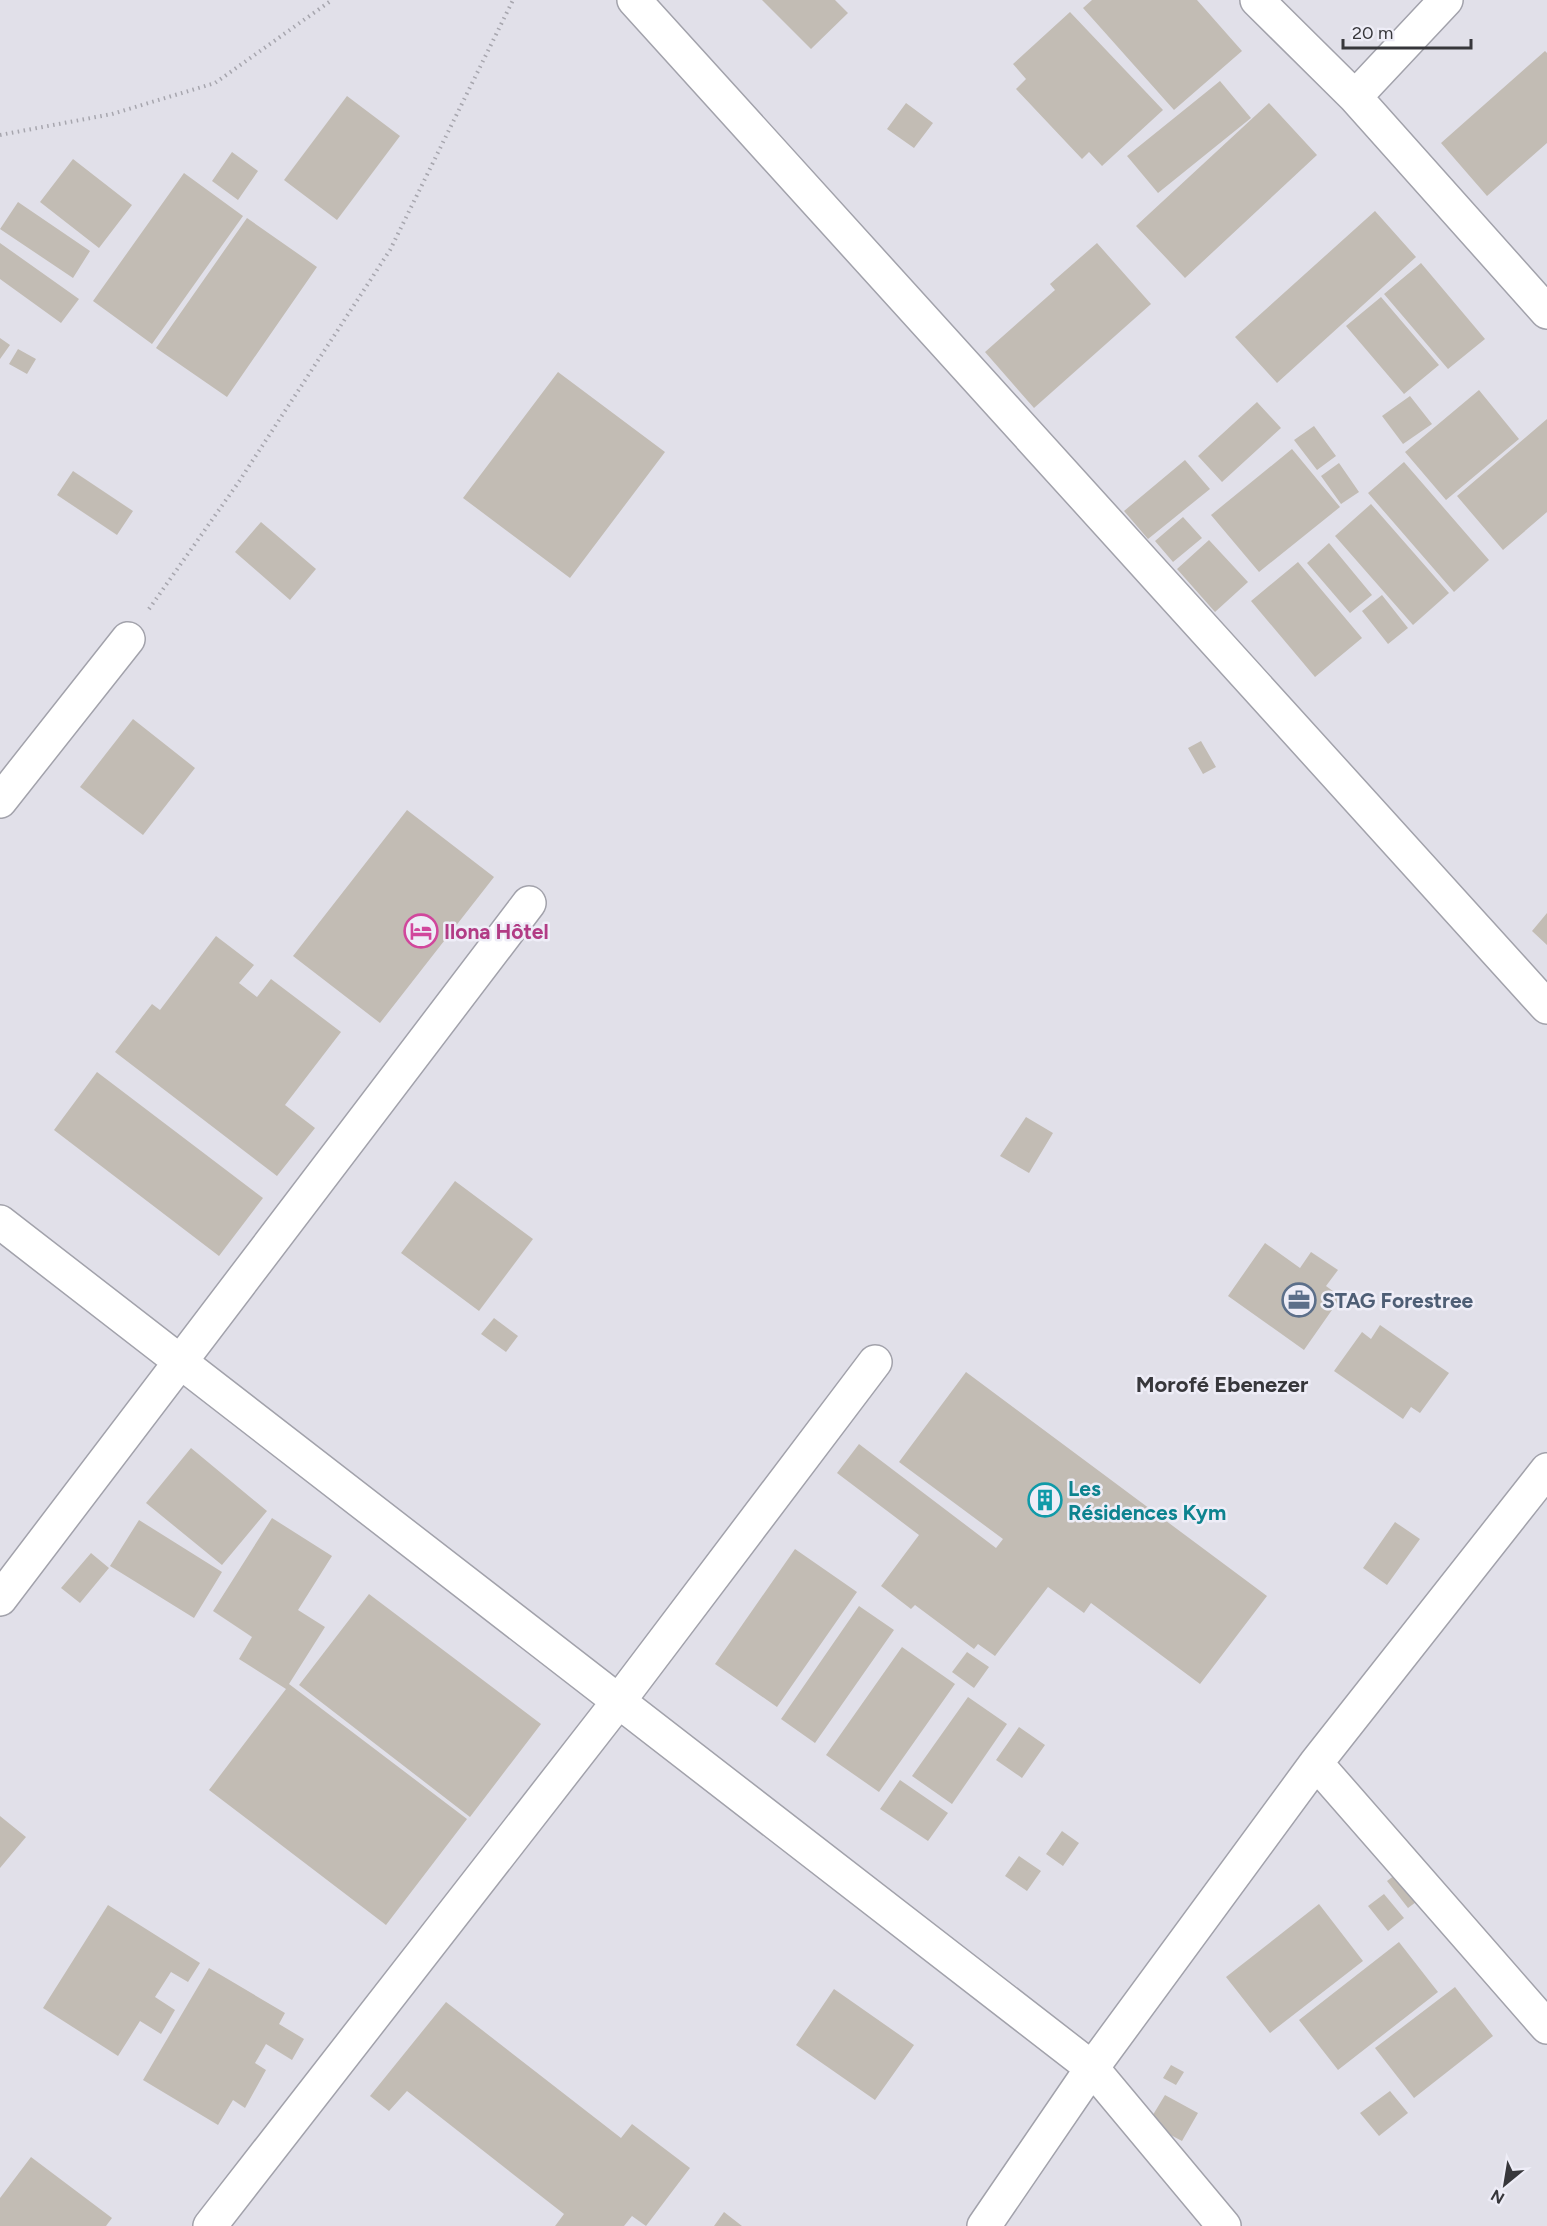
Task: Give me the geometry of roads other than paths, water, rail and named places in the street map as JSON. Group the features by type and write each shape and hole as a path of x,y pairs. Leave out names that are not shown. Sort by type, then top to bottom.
{"street":[{"path":"634,0 1547,1007"},
{"path":"1257,0 1355,97 1547,312"},
{"path":"1355,97 1446,0"},
{"path":"0,801 128,639"},
{"path":"0,1599 529,903"},
{"path":"0,1222 1092,2068 1224,2226"},
{"path":"210,2226 618,1702 875,1362"},
{"path":"984,2226 1092,2068 1316,1763 1547,1470"},
{"path":"1316,1763 1547,2027"}],"place":[{"name":"Ilona Hôtel","path":"421,931"},
{"name":"STAG Forestree","path":"1299,1300"},
{"name":"Les Résidences Kym","path":"1045,1500"}],"district":[{"name":"Morofé Ebenezer","path":"1222,1384"}]}
